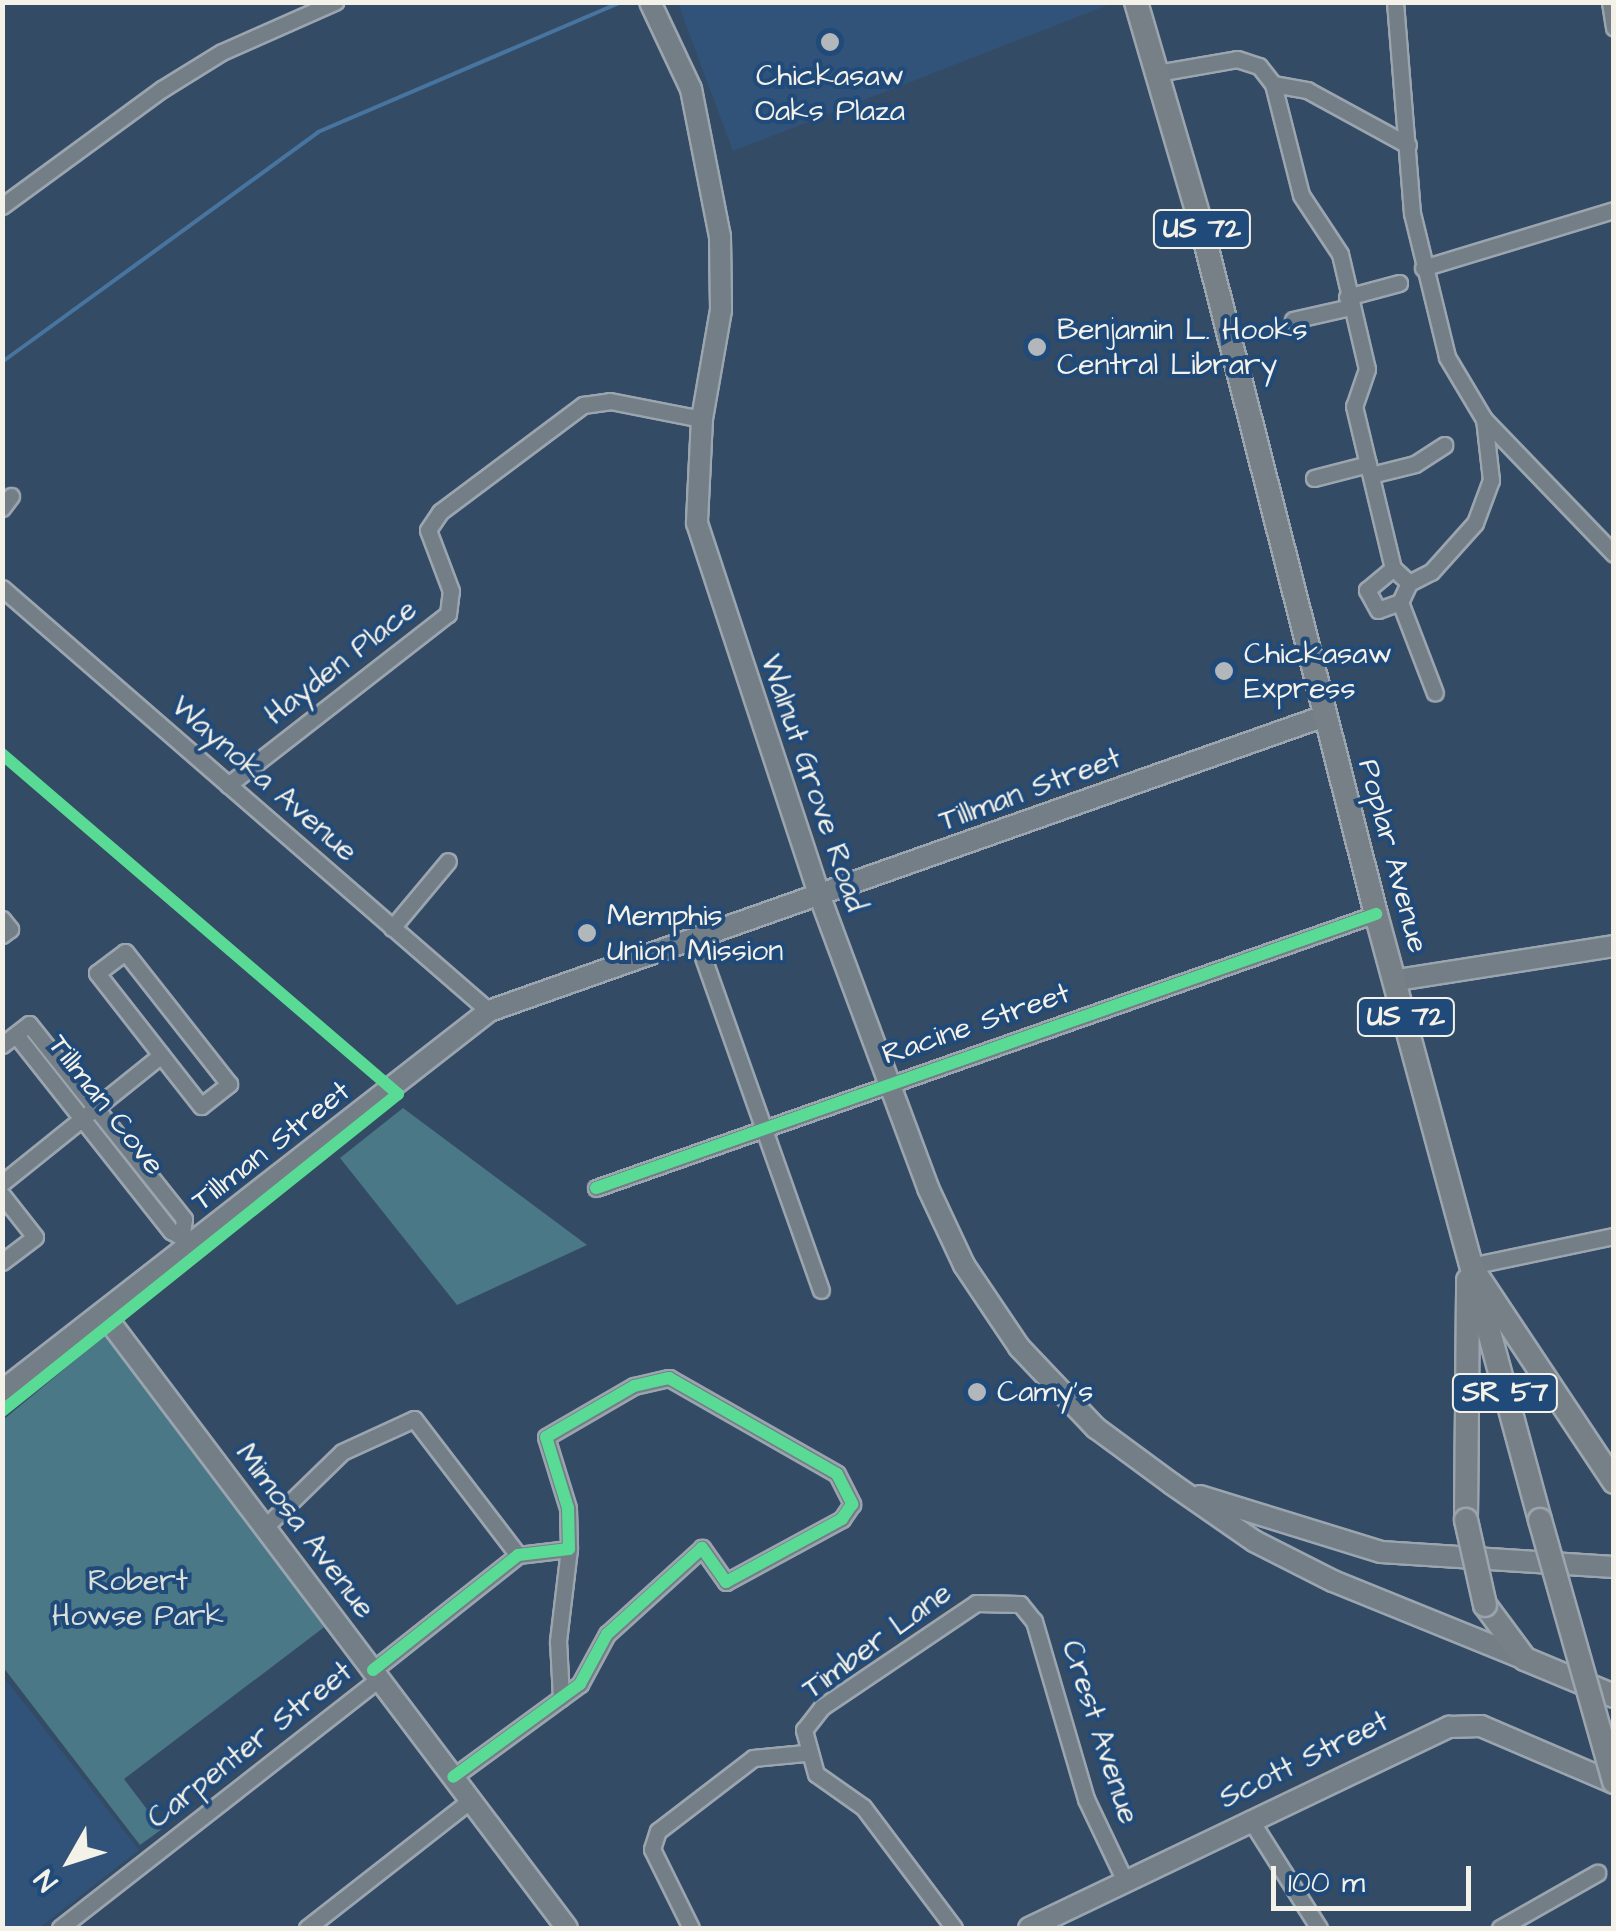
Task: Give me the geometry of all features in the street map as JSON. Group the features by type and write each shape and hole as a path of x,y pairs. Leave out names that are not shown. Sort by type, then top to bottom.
{"main road":[{"name":"Poplar Avenue","path":"1136,2 1470,1266 1614,1783"},
{"name":"Walnut Grove Road","path":"651,3 691,89 720,238 721,310 702,419 697,523 820,897 888,1082 964,1265 1019,1348 1096,1428 1180,1489 1254,1540 1334,1581 1525,1659"},
{"name":"Tillman Street","path":"2,1392 104,1312 187,1239 393,1090 459,1029 489,1012 698,943 1325,716"},
{"path":"1396,980 1614,946"},
{"name":"US 72","path":"1470,1266 1614,1482"},
{"name":"US 72","path":"1470,1266 1466,1520 1485,1605 1525,1659"},
{"name":"Mimosa Avenue","path":"104,1312 568,1928"},
{"name":"Walnut Grove Road","path":"1180,1489 1381,1552 1614,1568"},
{"path":"1525,1659 1614,1696"},
{"name":"Scott Street","path":"1029,1928 1448,1726 1482,1726 1614,1783"}],"street":[{"path":"2,206 177,80 335,2"},
{"path":"1396,2 1423,268 1447,357 1484,419 1614,554"},
{"path":"1610,2 1614,28"},
{"path":"1157,73 1237,58 1258,66 1273,84 1301,195 1332,233 1366,369 1354,406 1393,568 1409,583"},
{"path":"1273,84 1307,90 1408,145"},
{"path":"1423,268 1614,210"},
{"path":"1293,320 1399,283"},
{"name":"Hayden Place","path":"228,785 448,614 451,591 428,530 440,512 582,405 610,401 702,419"},
{"path":"1393,568 1367,590 1378,610 1400,602 1409,583 1432,572 1475,523 1490,480 1484,419"},
{"path":"1314,478 1415,464 1444,445"},
{"name":"Waynoka Avenue","path":"2,588 489,1012"},
{"path":"1400,602 1435,693"},
{"path":"392,928 448,862"},
{"name":"Racine Street","path":"596,1188 888,1082 1376,914"},
{"path":"2,920 10,929 2,935"},
{"path":"698,943 822,1290"},
{"path":"124,952 159,996 228,1084 201,1106 98,974 124,952"},
{"path":"131,1016 159,996"},
{"name":"Tillman Cove","path":"29,1024 184,1219 187,1239 171,1231 82,1120 9,1040 29,1024"},
{"path":"2,1183 161,1054"},
{"path":"179,1077 206,1056"},
{"path":"110,1154 124,1143"},
{"path":"2,1195 9,1216 35,1237 2,1262"},
{"path":"1470,1266 1614,1236"},
{"path":"453,1776 580,1684 607,1634 702,1548 726,1582 842,1520 852,1504 837,1474 669,1378 634,1386 546,1437 568,1508 568,1549 558,1641 560,1698"},
{"path":"265,1526 342,1452 414,1419 518,1555 568,1549"},
{"name":"Carpenter Street","path":"60,1928 518,1555"},
{"name":"Timber Lane","path":"806,1753 804,1730 822,1707 976,1603 1020,1604"},
{"name":"Crest Avenue","path":"1020,1604 1041,1638 1086,1799 1124,1879"},
{"path":"691,1928 652,1850 658,1831 754,1758 806,1753 816,1774 863,1807 954,1928"},
{"path":"307,1928 471,1800"},
{"path":"1250,1819 1318,1928"},
{"path":"1500,1928 1596,1873"}],"shaded area":[{"path":"1113,2 733,151 678,3"},
{"path":"2,1675 139,1850 39,1928 3,1928"}],"green space":[{"path":"403,1108 587,1245 457,1305 340,1158"},
{"name":"Robert Howse Park","path":"108,1333 327,1625 124,1779 162,1829 140,1845 3,1667 3,1420"}],"waterway":[{"path":"2,362 318,132 621,2"}],"cycle path":[{"path":"2,754 398,1094 2,1411"},
{"path":"596,1188 1376,914"},
{"path":"373,1670 518,1555 569,1549 568,1508 546,1437 634,1386 669,1378 837,1474 852,1504 842,1519 726,1582 702,1548 607,1634 580,1684 453,1777"}],"place":[{"name":"Chickasaw Oaks Plaza","path":"830,42"},
{"name":"Benjamin L. Hooks Central Library","path":"1037,347"},
{"name":"Chickasaw Express","path":"1224,671"},
{"name":"Memphis Union Mission","path":"587,933"},
{"name":"Camy's","path":"977,1392"}]}
